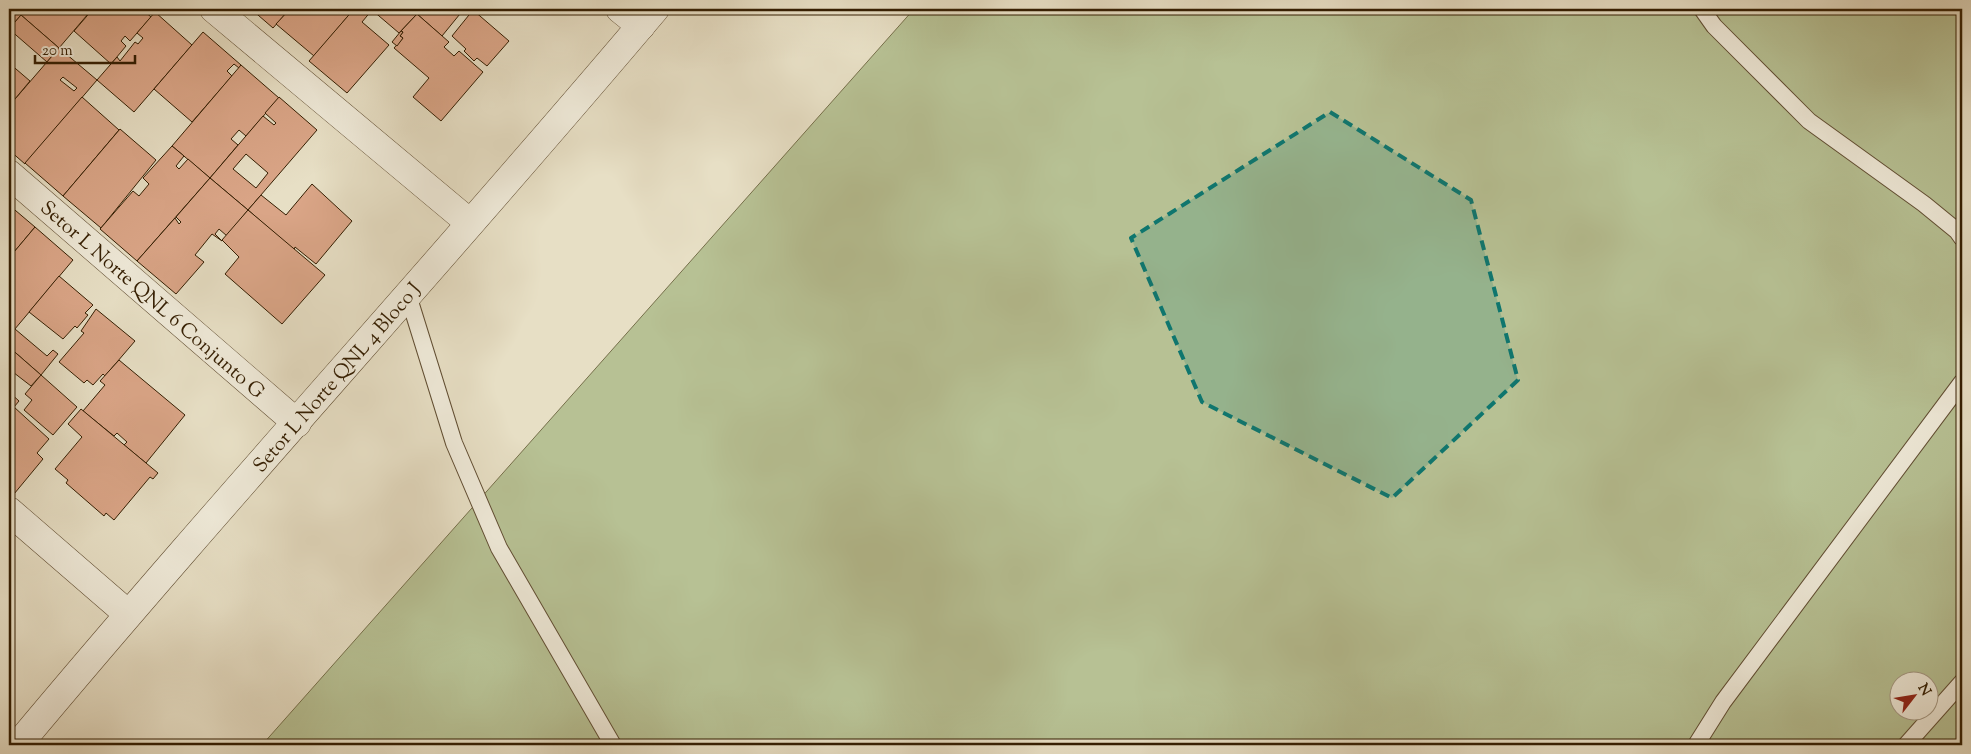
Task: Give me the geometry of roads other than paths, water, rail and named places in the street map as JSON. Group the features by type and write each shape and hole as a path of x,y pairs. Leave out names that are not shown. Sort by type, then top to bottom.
{"street":[{"path":"214,9 470,223"},
{"path":"620,9 648,17"},
{"name":"Setor L Norte QNL 4 Bloco J","path":"18,745 128,614 408,295 648,17"},
{"name":"Setor L Norte QNL 6 Conjunto G","path":"9,174 297,422"},
{"path":"9,511 128,614"}],"lane":[{"path":"1702,9 1714,26 1809,121 1924,204 1957,231 1962,238"},
{"path":"408,295 454,443 500,548 613,745"},
{"path":"1696,745 1723,702 1962,382"},
{"path":"1906,745 1962,682"}]}
